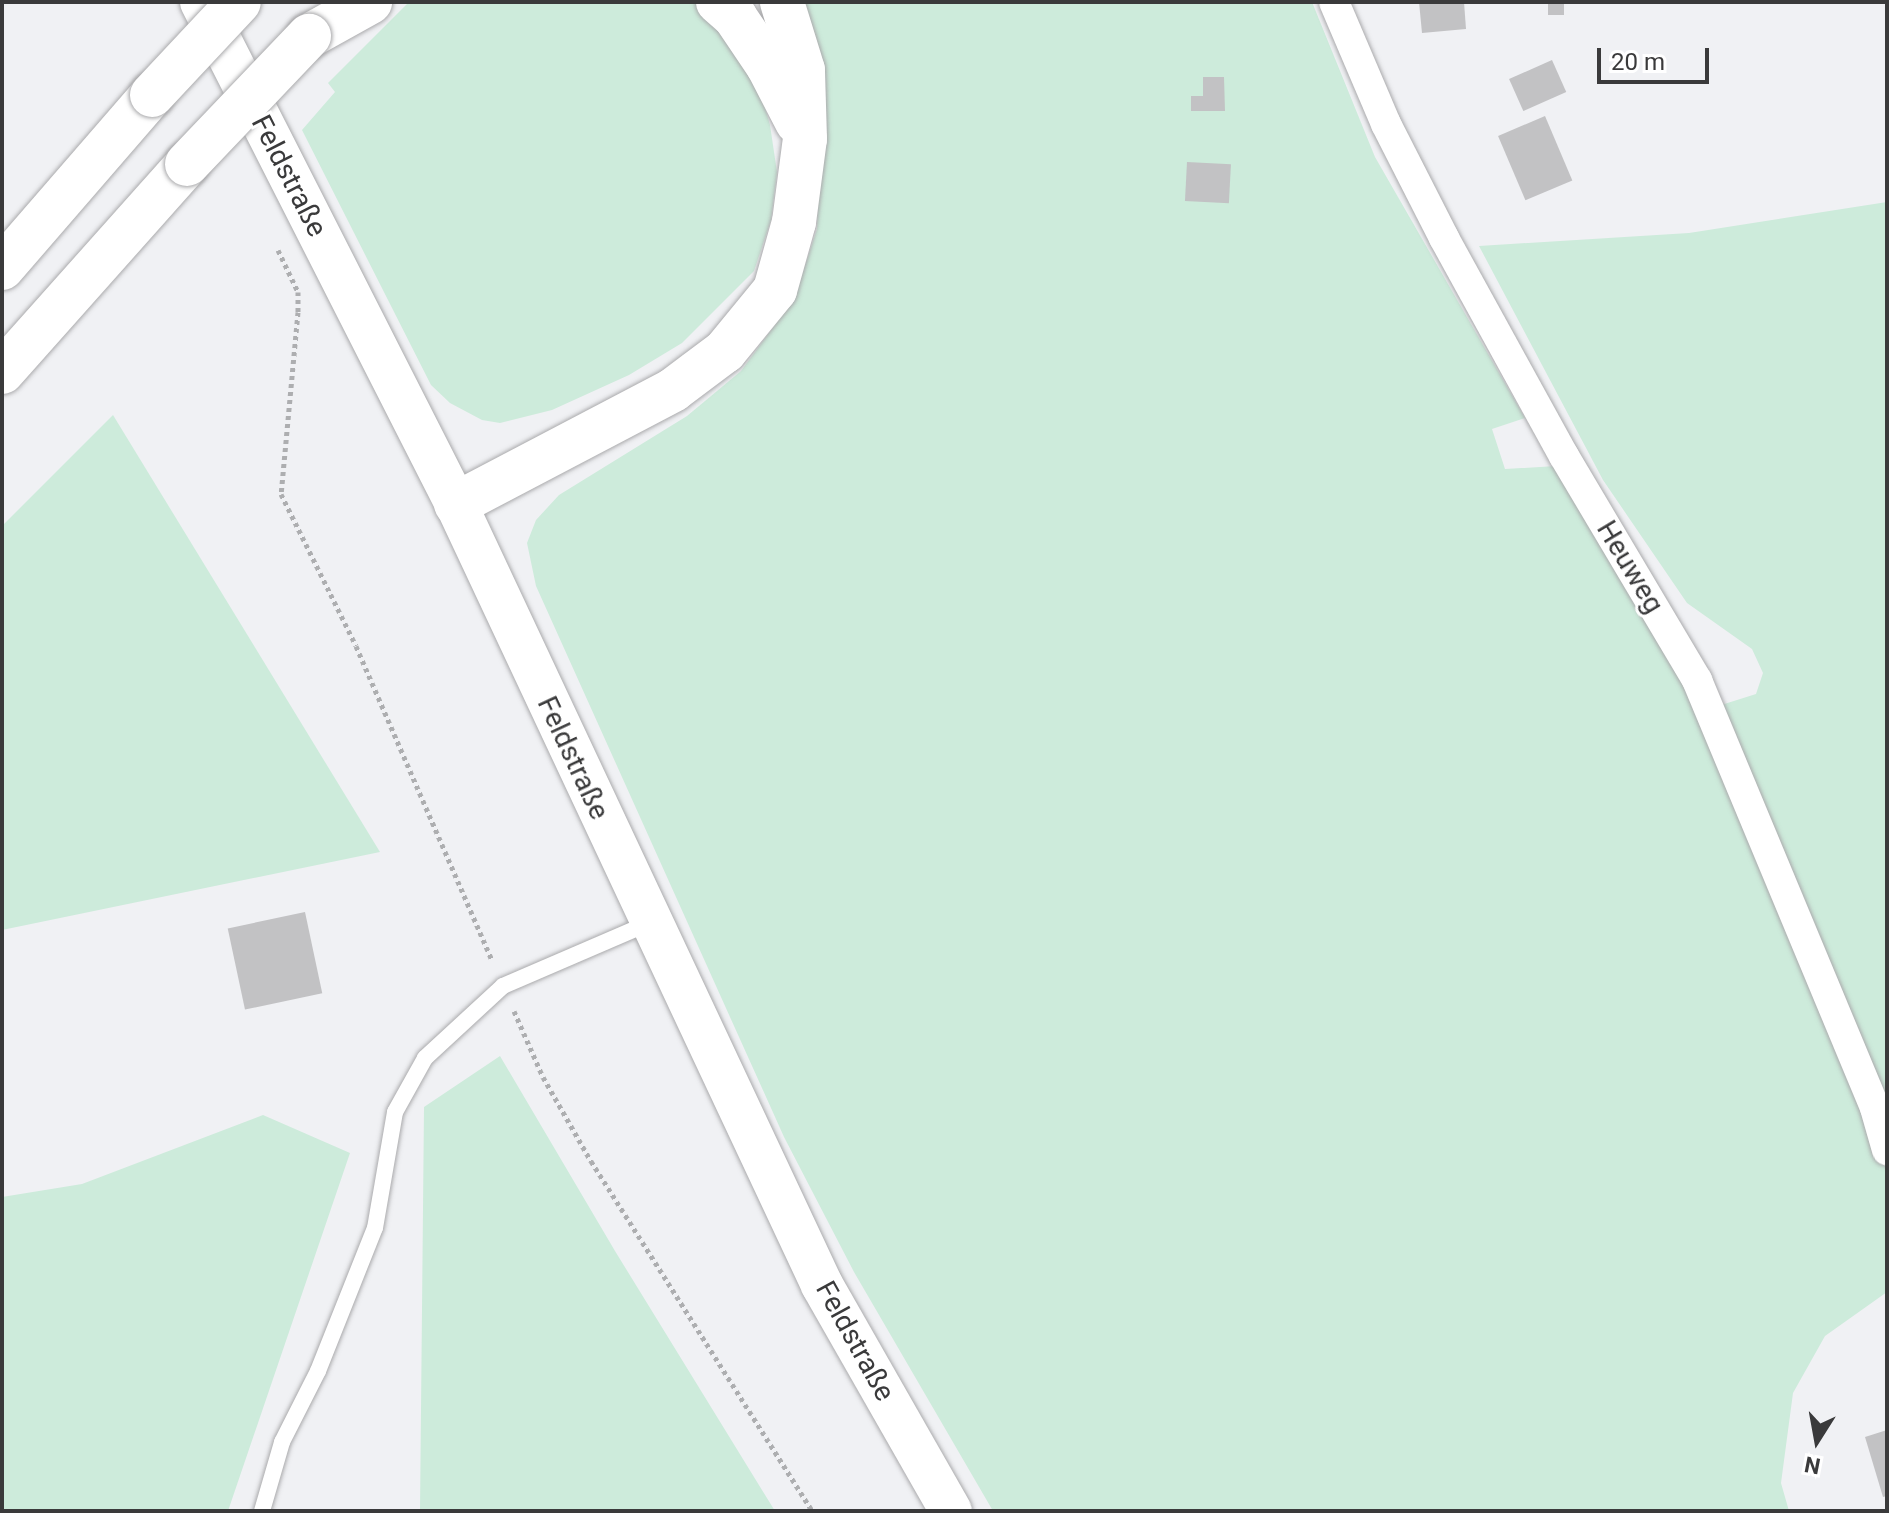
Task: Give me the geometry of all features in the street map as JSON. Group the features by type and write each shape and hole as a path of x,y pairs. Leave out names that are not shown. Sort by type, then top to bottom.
{"highway":[{"path":"2,268 152,95 239,2"},
{"path":"2,372 187,164 341,2"},
{"path":"309,36 370,2"},
{"path":"718,2 735,17 768,66 805,139"},
{"path":"456,504 673,390 725,351 775,290 794,222 805,139 803,70 782,2"}],"main road":[{"name":"Feldstraße","path":"201,2 456,504 649,923 822,1285 951,1511"}],"street":[{"name":"Heuweg","path":"1334,2 1386,124 1444,238 1564,456 1697,680 1875,1108 1887,1150"}],"lane":[{"path":"262,1511 282,1442 318,1371 375,1228 395,1112 425,1058 503,986 649,923"}],"path":[{"path":"275,243 298,292 281,494 356,646 543,1077 591,1161 812,1511"}],"green space":[{"path":"409,2 703,2 754,70 770,125 777,172 771,220 754,271 682,343 629,375 552,410 500,423 482,420 450,403 431,385 302,130 335,92 328,83"},
{"path":"799,2 1312,2 1375,157 1525,418 1492,429 1505,469 1556,466 1699,712 1756,694 1763,673 1752,649 1687,603 1603,480 1479,246 1689,233 1887,202 1887,1292 1825,1336 1793,1393 1781,1483 1789,1511 993,1511 854,1272 784,1137 536,586 527,543 536,520 559,495 687,416 741,371 794,299 817,229 820,139"},
{"path":"113,415 380,852 2,930 2,526"},
{"path":"500,1056 615,1251 775,1511 420,1511 424,1107"},
{"path":"263,1115 350,1153 228,1511 2,1511 2,1197 82,1184"}],"building":[{"path":"1419,2 1464,2 1466,29 1422,33"},
{"path":"1548,2 1564,2 1564,15 1548,15"},
{"path":"1552,60 1566,92 1523,111 1509,79"},
{"path":"1203,77 1224,77 1225,111 1191,111 1191,96 1203,96"},
{"path":"1545,116 1572,180 1525,200 1498,136"},
{"path":"1187,162 1231,164 1229,203 1185,201"},
{"path":"305,912 322,993 245,1010 228,928"},
{"path":"1887,1430 1887,1496 1883,1497 1865,1437"}]}
